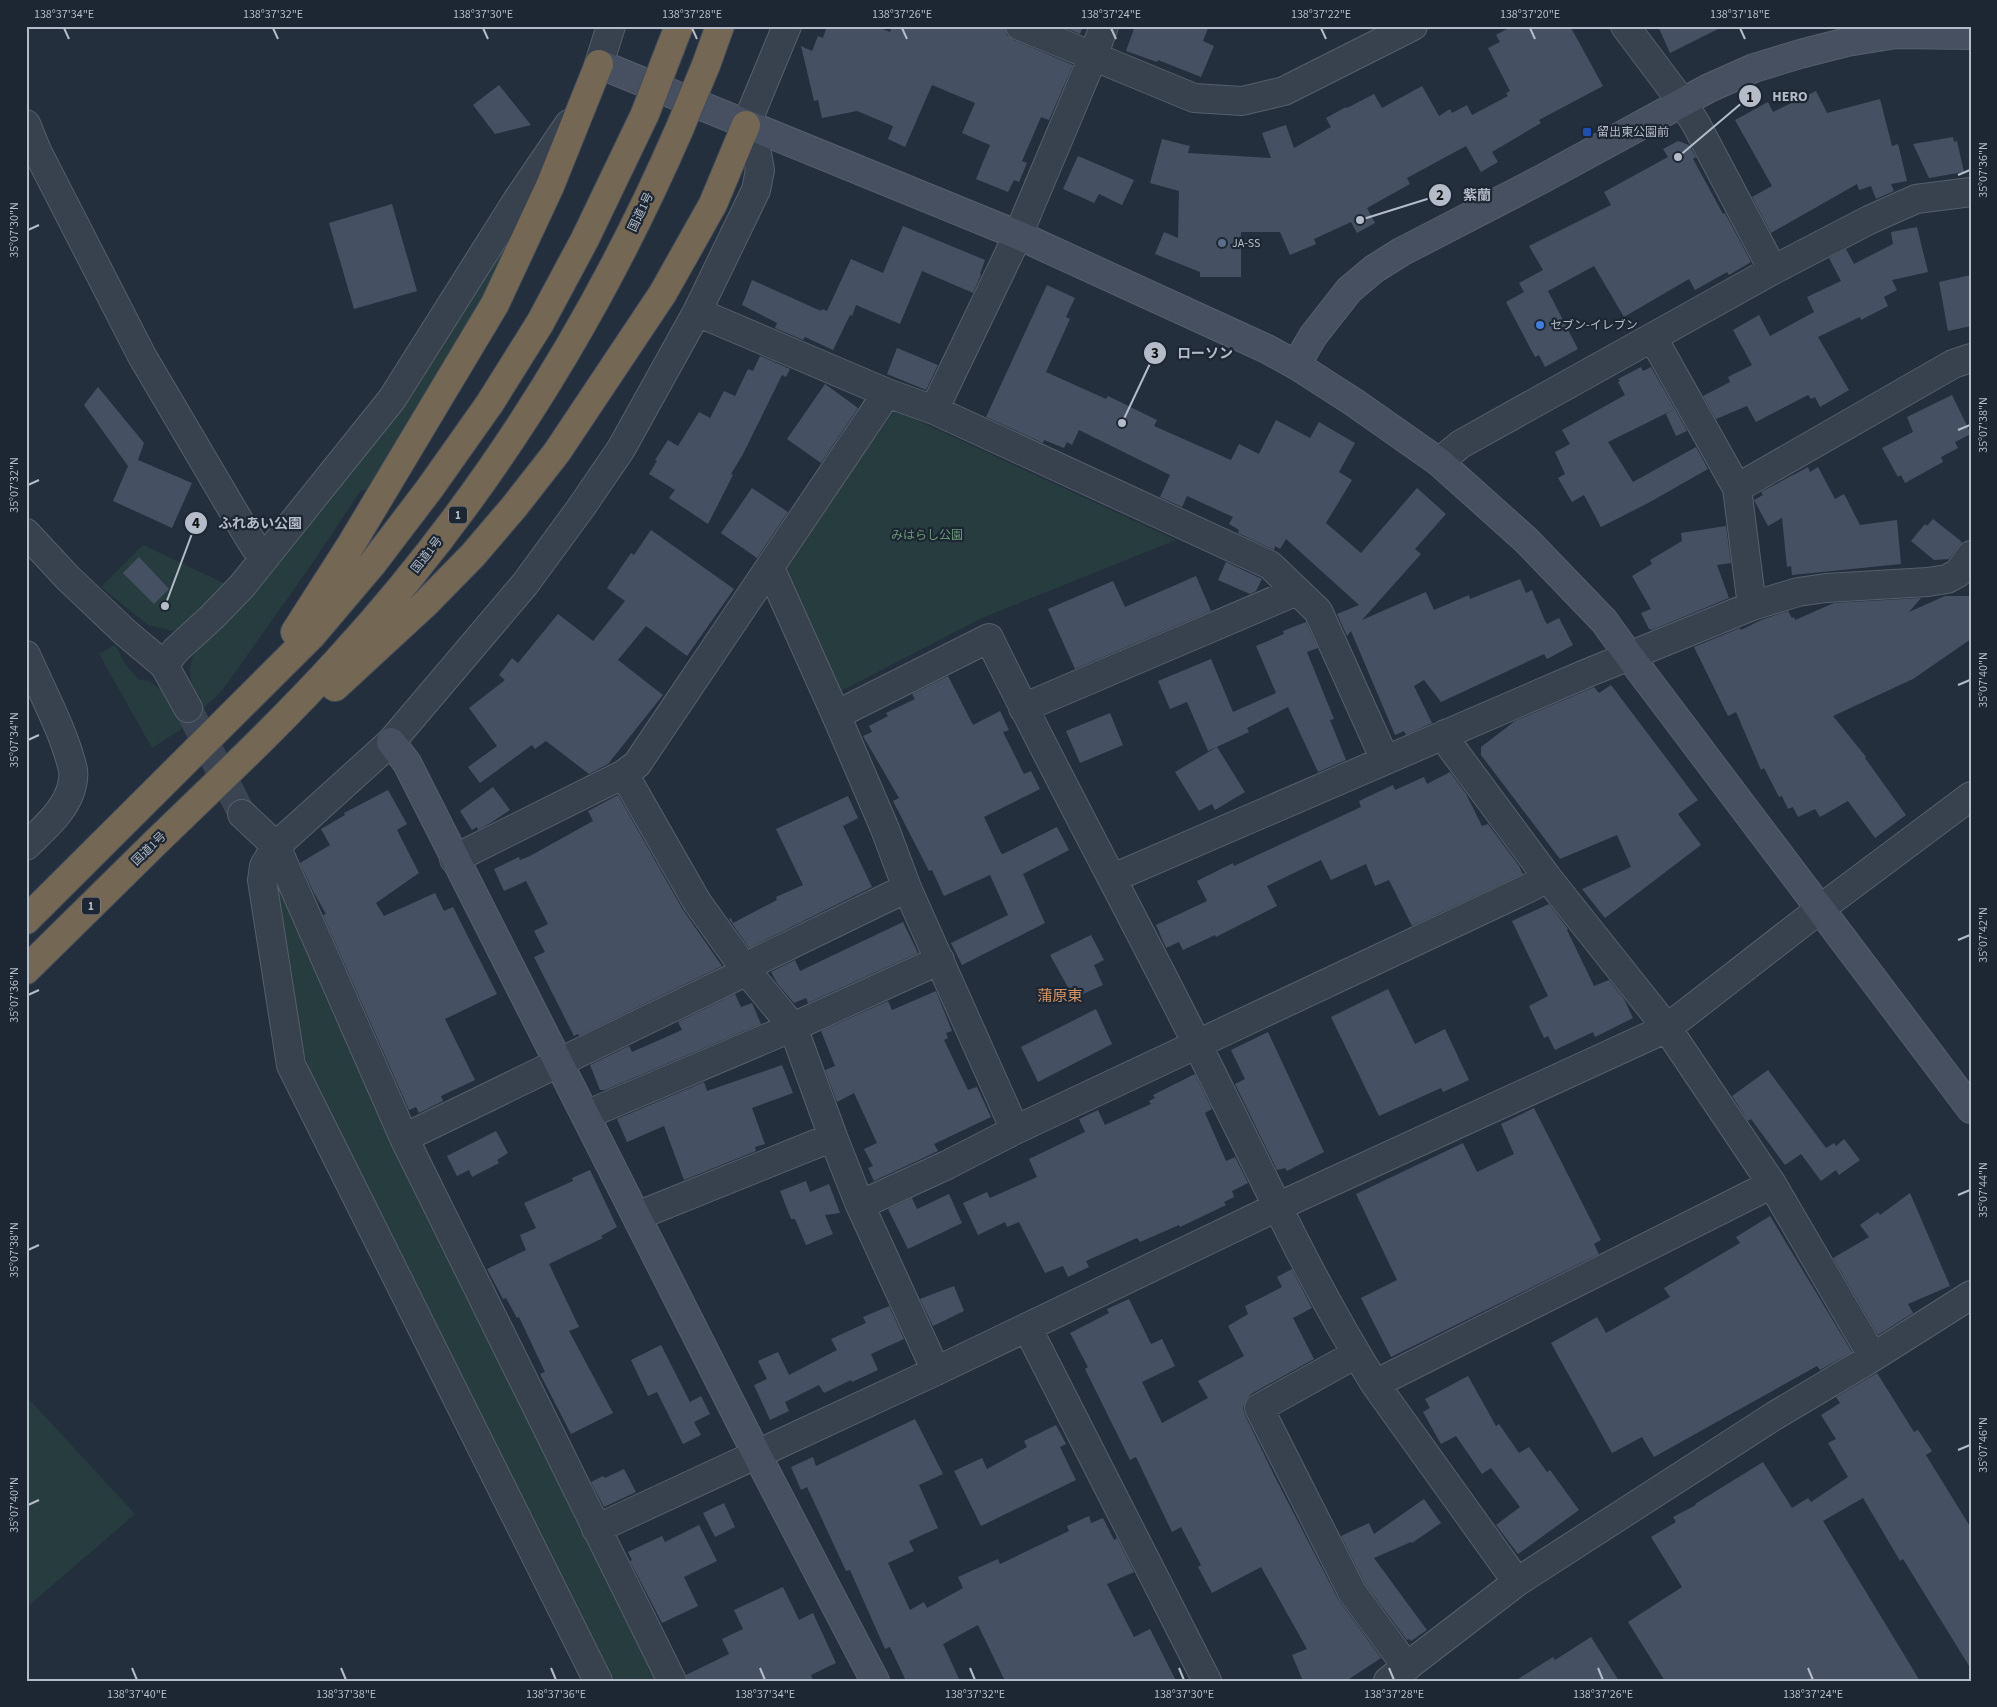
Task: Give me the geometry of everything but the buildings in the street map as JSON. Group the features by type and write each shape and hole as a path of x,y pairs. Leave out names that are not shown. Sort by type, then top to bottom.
{"highway":[{"name":"国道1号","path":"26,970 274,728 341,658 406,582 463,508 517,430 571,345 620,255 679,130 720,26"},
{"path":"26,920 236,713 312,635 373,563 430,488 490,403 540,323 585,239 645,114 674,38"},
{"path":"236,713 323,591 495,304 550,186 599,64"},
{"path":"156,842 380,647 473,555 514,507 557,452 663,292 713,204 746,125"}],"street":[{"path":"611,26 599,64 1018,235 1267,349 1296,365 1355,403 1438,462 1526,540 1604,621 1971,1110"},
{"path":"598,1681 291,1065 262,880 264,866 276,846 391,742 525,584 580,509 621,448 697,312 756,190 760,170 756,148 746,125 787,26"},
{"path":"1020,26 1194,98 1242,102 1284,91 1404,28"},
{"path":"934,410 1018,235 1094,57 1104,26"},
{"path":"1625,26 1682,102 1696,124 1773,270"},
{"path":"1296,365 1313,336 1349,290 1374,269 1401,252 1542,179 1682,102 1746,71 1800,54 1896,30 1971,35"},
{"path":"164,665 176,650 242,586 392,399 518,198 587,97"},
{"path":"26,124 37,151 142,356 248,536 255,547 265,556"},
{"path":"1438,462 1461,444 1773,270 1868,220 1916,199 1971,192"},
{"path":"697,312 887,394 934,410 1270,565 1318,611 1385,760"},
{"path":"1653,338 1737,488 1752,606"},
{"path":"1737,488 1953,364 1971,358"},
{"path":"454,859 624,774 637,764 887,394"},
{"path":"26,533 101,608 164,665 188,708"},
{"path":"1113,878 1445,734 1752,606 1798,592 1826,588 1928,582 1946,579 1958,573 1971,554"},
{"path":"770,568 885,829 907,888 1015,1130"},
{"path":"1023,708 1297,591"},
{"path":"836,715 989,638 1023,708 1113,878 1198,1045 1277,1207 1356,1354 1517,1582"},
{"path":"26,655 61,737 73,772 70,792 63,806 26,846"},
{"path":"1445,734 1451,747 1547,877 1668,1028 1772,1184 1873,1357"},
{"path":"391,742 407,763 757,1455 875,1681"},
{"path":"624,774 696,902 745,969 793,1027 833,1138 860,1205 936,1371"},
{"path":"596,1529 936,1371 1277,1207 1668,1028 1820,909 1971,796"},
{"path":"262,880 255,869 242,814 276,846 404,1138 672,1681"},
{"path":"860,1205 1533,886 1547,877"},
{"path":"404,1138 733,978 757,960 907,888"},
{"path":"586,1115 793,1027 940,960"},
{"path":"637,1216 833,1138"},
{"path":"1376,1384 1772,1184"},
{"path":"1356,1354 1260,1408 1352,1592 1397,1674 1517,1582 1774,1416 1873,1357 1971,1295"},
{"path":"1027,1327 1207,1681"}],"green space":[{"path":"541,179 466,334 368,490 361,490 307,571 221,692 180,730 152,748 99,654 115,645 126,665 139,680 149,681 162,691 180,722 201,698 190,677 190,666 194,654 334,490"},
{"name":"みはらし公園","path":"895,410 1176,540 982,618 837,693 780,570"},
{"path":"143,545 228,585 185,624 173,631 148,625 101,587"},
{"path":"272,872 282,882 659,1681 615,1681 315,1089 294,1019"},
{"path":"26,1396 135,1514 26,1608"}],"tunnel":[{"path":"188,708 242,814"}],"place":[{"name":"留出東公園前","path":"1587,132"},
{"name":"HERO","path":"1678,157"},
{"name":"紫蘭","path":"1360,220"},
{"name":"JA-SS","path":"1222,243"},
{"name":"セブン-イレブン","path":"1540,325"},
{"name":"ローソン","path":"1122,423"},
{"name":"ふれあい公園","path":"165,606"}],"district":[{"name":"蒲原東","path":"1060,996"}]}
